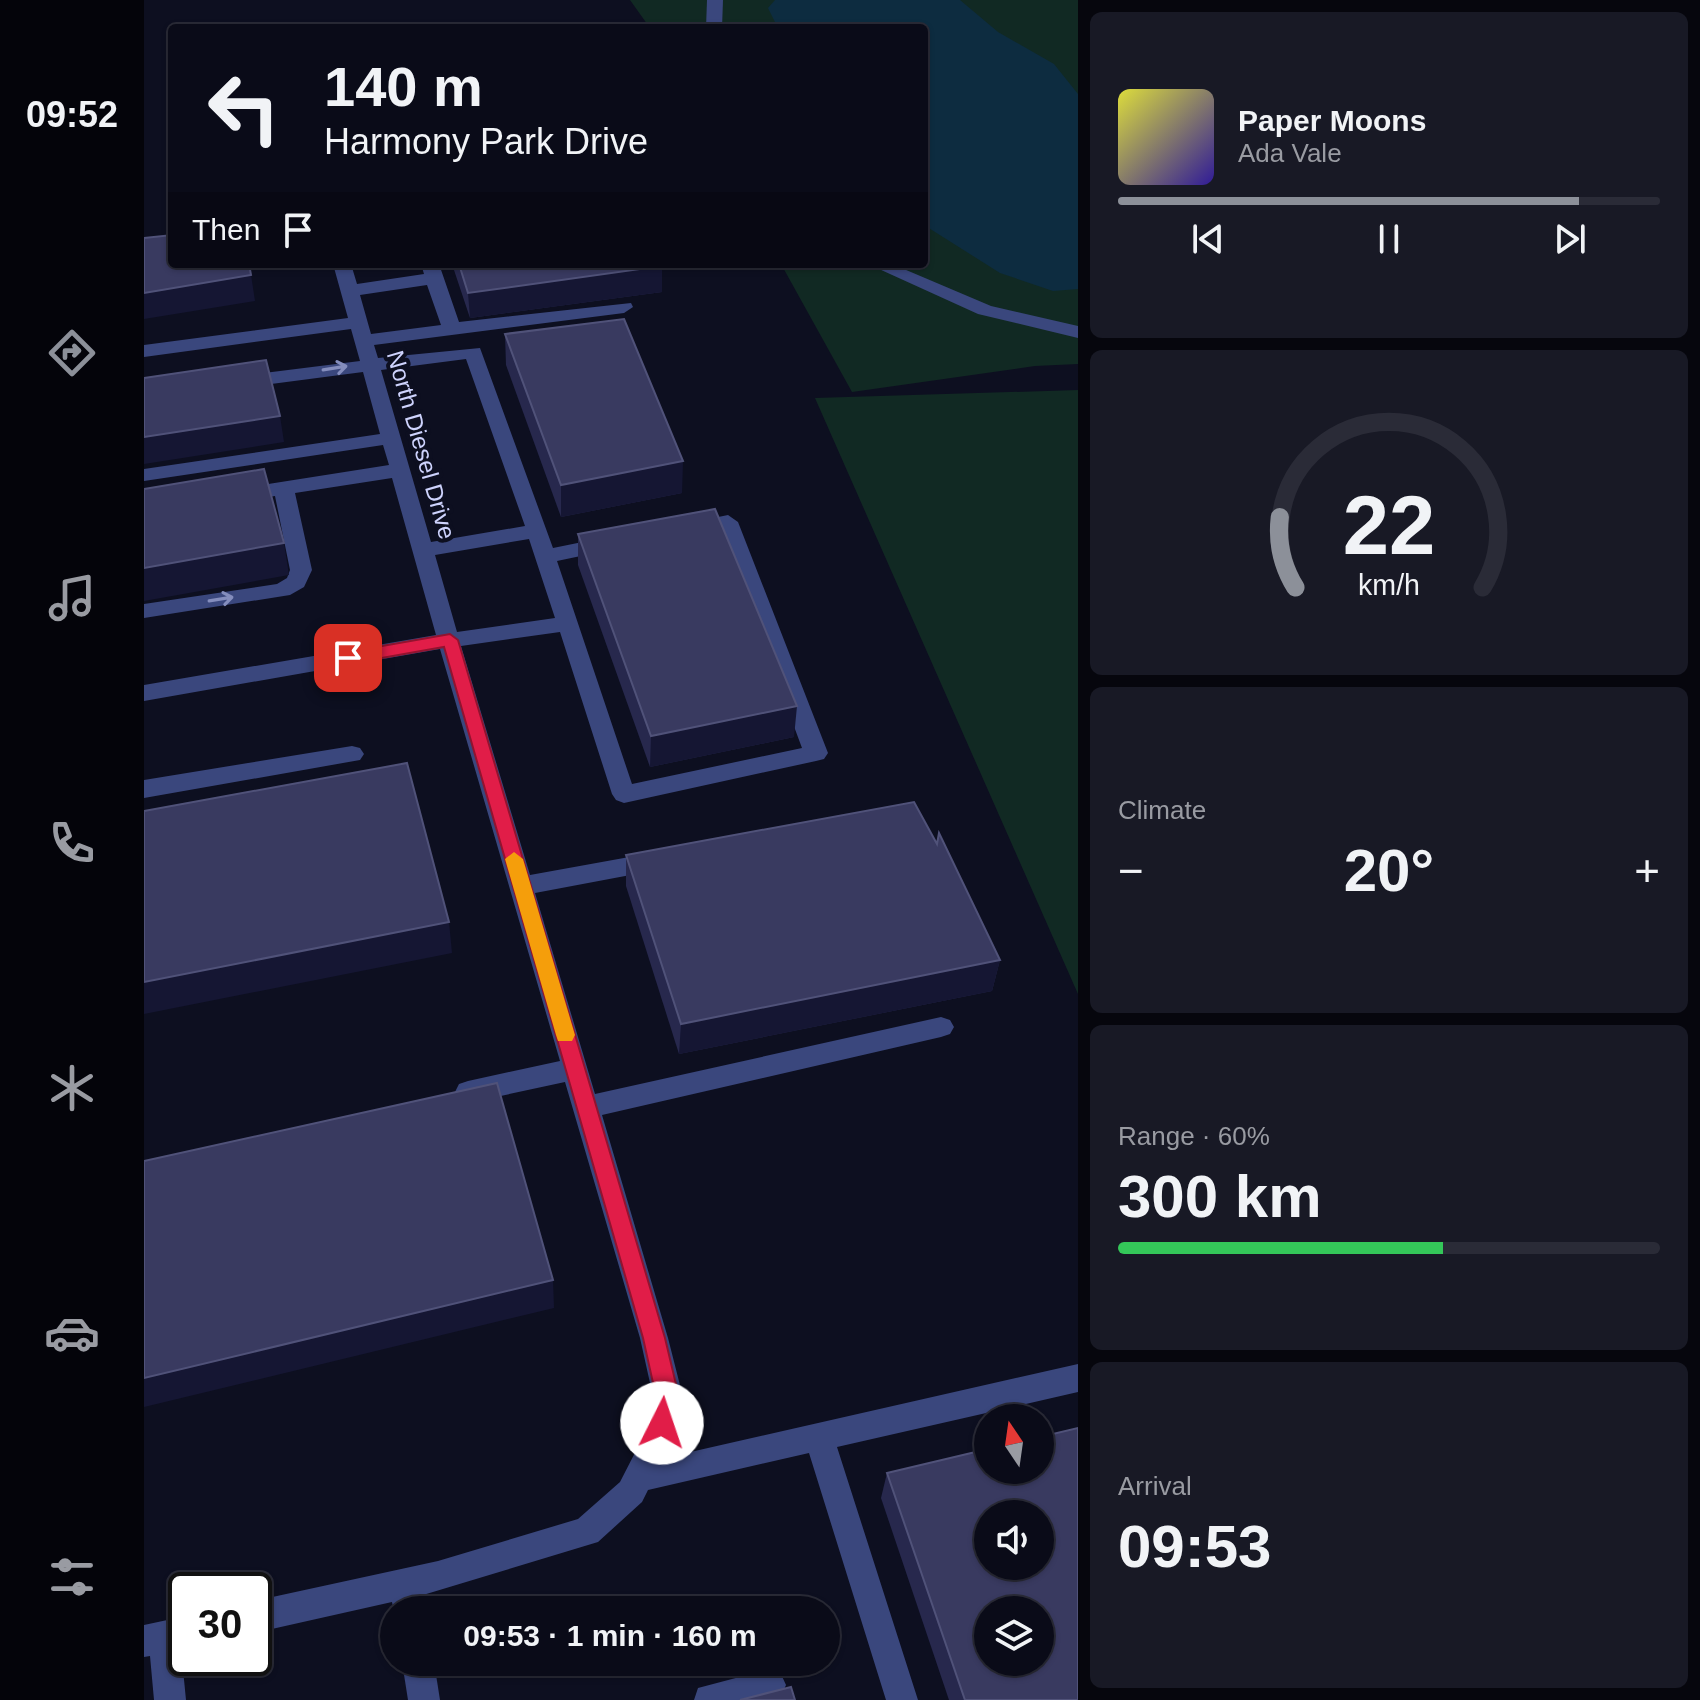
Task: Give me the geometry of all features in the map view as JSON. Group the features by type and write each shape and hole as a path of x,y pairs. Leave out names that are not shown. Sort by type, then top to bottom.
{"street":[{"path":"714,24 715,0"},
{"name":"North Diesel Drive","path":"343,268 654,1338 669,1401 655,1445 631,1492 587,1531 410,1596"},
{"path":"886,268 985,310 1078,332"},
{"path":"350,291 432,271 473,352 537,531 624,794 816,753 728,522 667,533"},
{"path":"144,351 362,331 459,328 624,307"},
{"path":"221,385 473,352"},
{"path":"144,475 392,438"},
{"path":"222,498 401,470"},
{"path":"144,611 282,590 296,582 301,570 284,488"},
{"path":"423,550 537,531"},
{"path":"545,556 621,542"},
{"path":"144,693 450,640 567,624"},
{"path":"144,789 352,754"},
{"path":"522,886 676,857"},
{"path":"587,1107 941,1027"},
{"path":"437,1099 575,1069"},
{"path":"639,1478 1078,1378"},
{"path":"819,1437 902,1700"},
{"name":"North Diesel Drive","path":"272,1615 380,1601"},
{"path":"165,1636 170,1700"},
{"path":"420,1676 424,1700"},
{"path":"710,1700 770,1685"}],"green space":[{"path":"630,0 1078,0 1078,364 1035,366 852,392 783,268 928,268 928,24 647,24"},
{"path":"1078,390 1078,994 815,398"}],"water":[{"path":"775,0 960,0 998,32 1054,64 1078,94 1078,289 1053,291 1000,273 928,228 928,24 776,24 768,8"}],"building":[{"path":"168,235 168,268 250,268 251,275 144,293 144,238"},
{"path":"460,268 648,268 468,293"},
{"path":"624,319 683,461 561,485 505,334"},
{"path":"266,360 280,416 144,437 144,378"},
{"path":"264,469 284,543 144,568 144,489"},
{"path":"715,509 797,706 651,736 578,534"},
{"path":"407,763 449,922 144,982 144,811"},
{"path":"914,802 937,844 939,833 1000,960 681,1024 626,855"},
{"path":"497,1083 553,1280 144,1378 144,1161"},
{"path":"1078,1428 1078,1700 965,1700 887,1473 974,1452 974,1484 1054,1484 1054,1434"},
{"path":"791,1687 795,1700 740,1700"}],"slow traffic":[{"path":"514,859 565,1035"}],"route":[{"path":"348,658 450,640 654,1338 669,1401 662,1423"}]}
